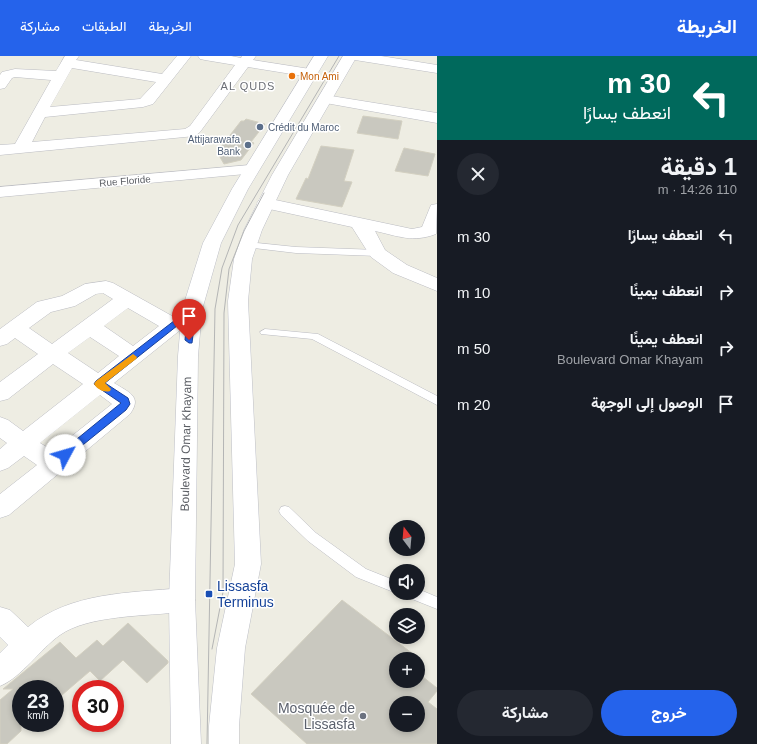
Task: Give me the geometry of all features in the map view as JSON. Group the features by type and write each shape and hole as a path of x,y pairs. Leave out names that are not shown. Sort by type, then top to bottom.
{"street":[{"path":"39,113 143,103 148,101 184,56"},
{"path":"205,56 316,64"},
{"path":"224,744 224,726 231,648 248,564 238,301 243,259 253,230 280,175 350,56"},
{"path":"355,56 437,69"},
{"path":"0,150 181,135 189,133 195,129 247,59"},
{"name":"Boulevard Omar Khayam","path":"186,744 182,600 188,356 192,310 212,242 250,170 316,64"},
{"path":"0,85 7,75 67,65 166,79"},
{"path":"22,148 39,113 67,65"},
{"path":"325,99 437,118"},
{"name":"Rue Floride","path":"0,192 250,170"},
{"path":"266,203 412,234 422,234 430,230 437,209"},
{"path":"358,222 368,235 378,253 400,269 437,285"},
{"path":"7,334 44,307 68,301 92,288 106,287 173,325"},
{"path":"0,393 127,299"},
{"path":"0,462 192,310"},
{"path":"90,327 134,356"},
{"path":"0,508 125,404 125,400 53,354 7,334"},
{"path":"0,426 53,464"},
{"path":"0,672 28,645 59,620 78,613 105,608 182,600"},
{"path":"0,619 28,645"}],"lane":[{"path":"248,245 296,250 378,253"},
{"path":"265,332 314,336 437,401"},
{"path":"285,511 312,537 361,573 389,584"},
{"path":"425,598 437,603"}],"building":[{"path":"363,116 402,121 398,139 357,133"},
{"path":"246,119 265,124 251,142 254,143 241,160 224,164 217,152 241,121"},
{"path":"321,146 354,150 344,181 352,182 342,207 296,199 306,178 308,179"},
{"path":"404,148 435,154 428,176 395,171"},
{"path":"342,600 389,636 389,644 400,644 410,652 389,652 389,688 425,688 425,679 437,688 437,691 428,702 437,709 437,744 307,744 251,694"},
{"path":"128,623 168,661 168,663 147,683 123,660 101,680 99,680 90,671 80,680 72,680 72,686 64,693 64,680 14,680 60,642 76,658 97,640 103,646"},
{"path":"12,682 12,689 3,689"},
{"path":"12,690 12,732 20,732 7,744 0,744 0,700"}],"tram line":[{"path":"207,744 215,309 222,268 238,225 339,56"},
{"path":"212,649 223,592 224,313 229,269 244,231 264,193"}],"slow traffic":[{"path":"106,389 99,384 133,357"}],"place":[{"name":"Mon Ami","path":"292,76"},
{"name":"Crédit du Maroc","path":"260,127"},
{"name":"Attijarawafa Bank","path":"248,145"},
{"name":"Lissasfa Terminus","path":"209,594"},
{"name":"Mosquée de Lissasfa","path":"363,716"}],"district":[{"name":"AL QUDS","path":"248,86"}],"route":[{"path":"65,455 125,404 125,400 99,384 192,310 189,340"}]}
